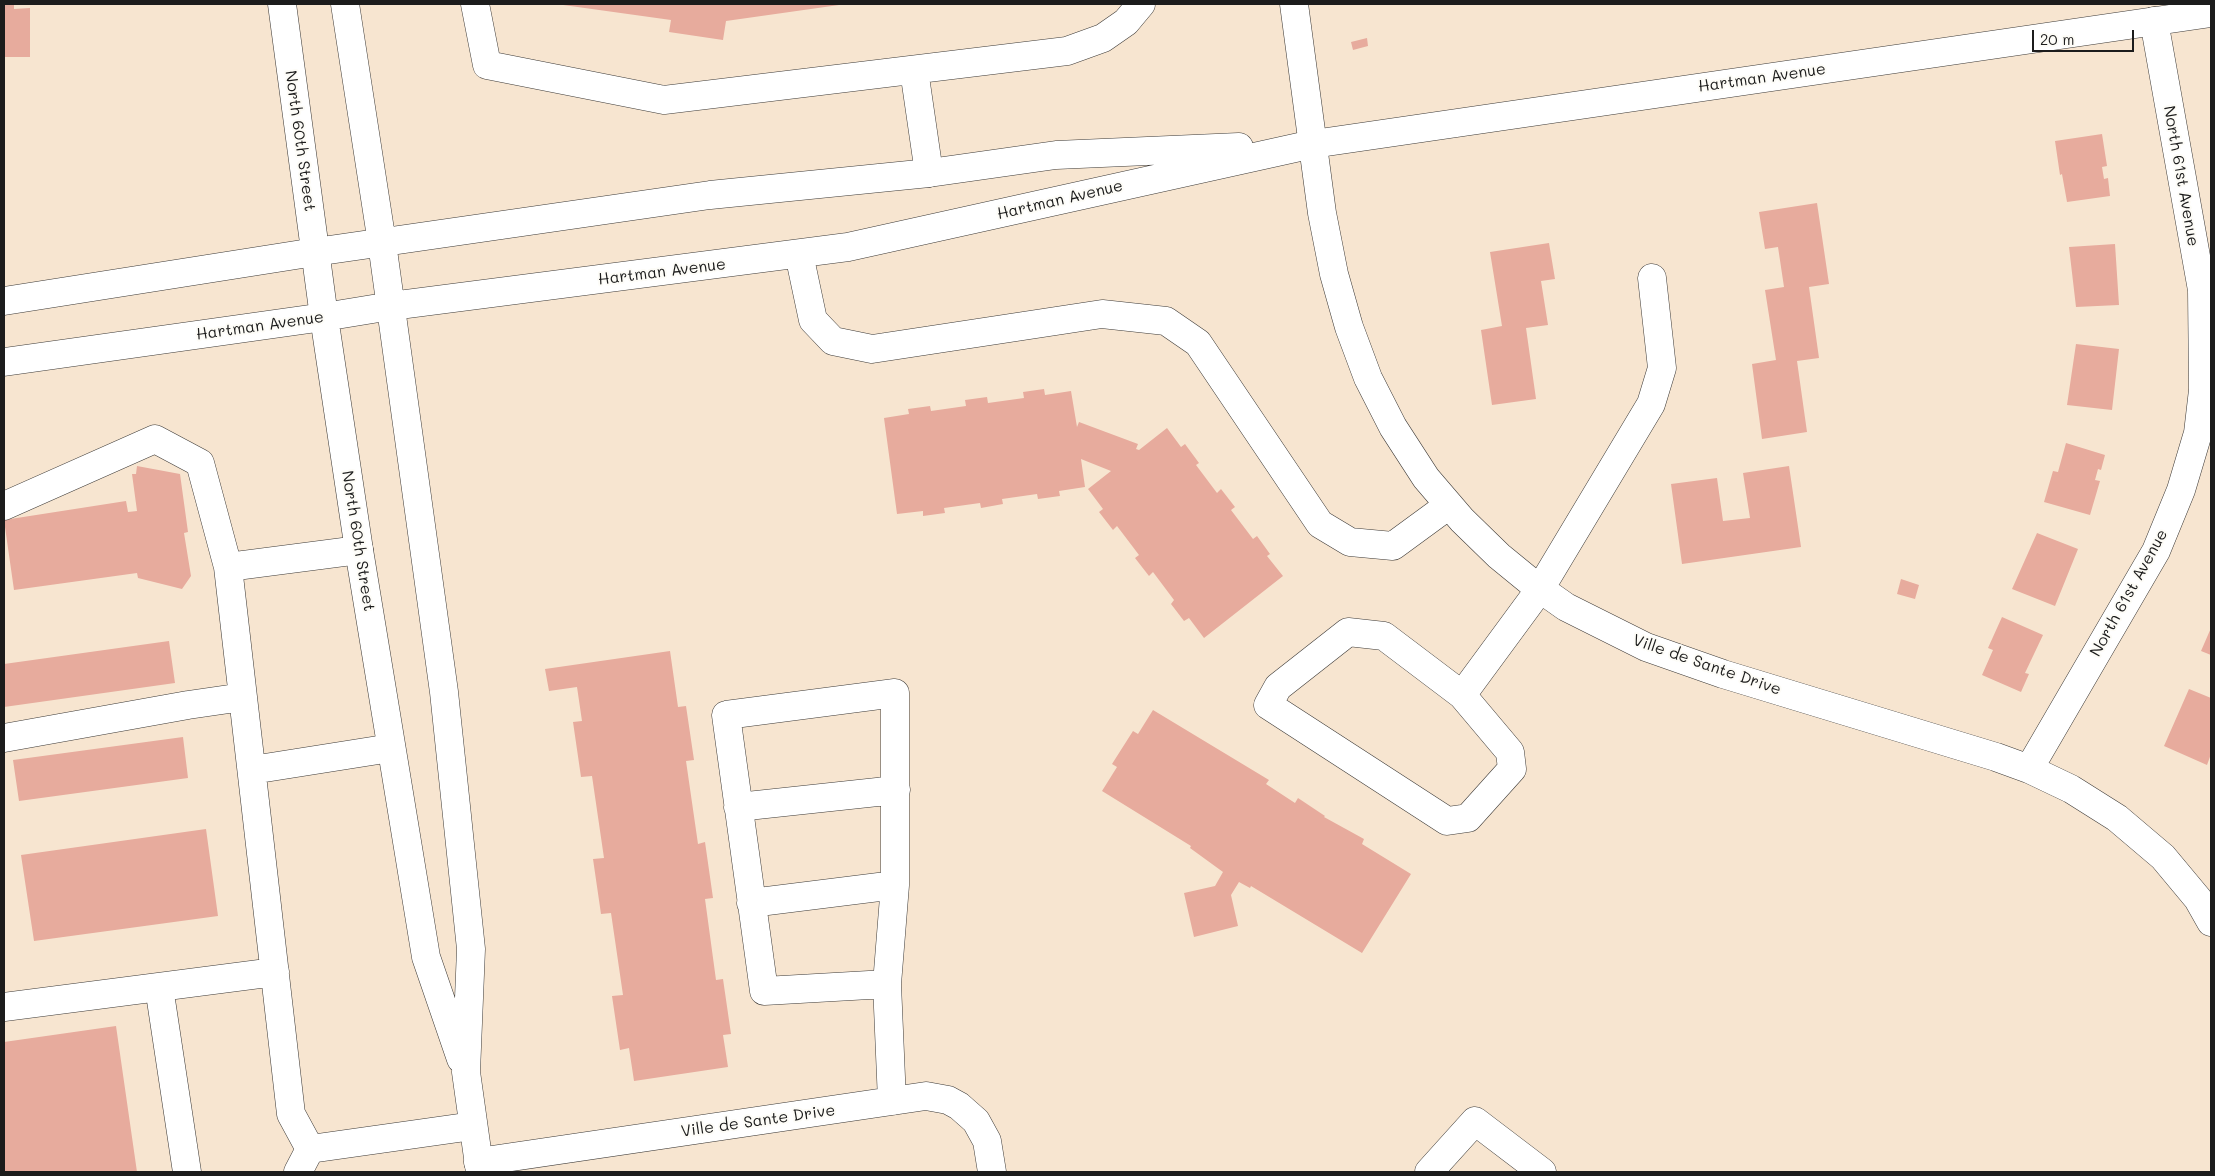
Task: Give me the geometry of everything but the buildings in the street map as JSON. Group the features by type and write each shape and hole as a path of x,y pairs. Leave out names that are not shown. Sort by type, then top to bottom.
{"main road":[{"name":"North 60th Street","path":"282,4 324,317 359,550 426,957 466,1072"},
{"name":"North 60th Street","path":"345,4 382,243 444,692 471,949 466,1072 479,1167"},
{"path":"475,4 487,65 664,100 1067,51 1103,38 1126,22 1141,4"},
{"name":"Ville de Sante Drive","path":"1294,4 1322,213 1334,274 1348,327 1368,378 1393,427 1426,478 1498,556 1566,607 1646,647 1723,674 1996,757 2029,769 2071,789 2118,818 2163,857 2198,899 2211,922"},
{"name":"Hartman Avenue","path":"4,362 391,306 848,247 1313,144 2211,12"},
{"name":"North 61st Avenue","path":"2029,769 2156,551 2181,490 2198,434 2204,390 2202,290 2154,21"},
{"path":"914,70 929,173"},
{"name":"Hartman Avenue","path":"4,301 315,252 710,196 929,173 1056,156 1313,144"},
{"path":"799,254 813,320 833,341 872,349 1102,314 1166,322 1198,343 1320,524 1350,542 1393,546 1449,505"},
{"path":"1462,695 1540,589 1651,404 1662,368 1652,278"},
{"path":"4,506 156,439 200,463 228,567 291,1114 304,1161 473,1126"},
{"path":"228,567 359,550"},
{"path":"1348,632 1384,636 1462,695 1510,752 1512,769 1468,818 1447,821 1268,705 1278,687 1348,632"},
{"path":"887,984 764,991 726,715 894,693 895,885 887,984 892,1101"},
{"path":"4,738 188,704 243,697"},
{"path":"252,770 392,748"},
{"path":"738,807 896,790"},
{"path":"751,903 895,885"},
{"path":"4,1007 275,972"},
{"path":"158,987 188,1172"},
{"name":"Ville de Sante Drive","path":"479,1167 926,1096 948,1100 960,1106 976,1121 987,1141 992,1172"},
{"path":"1429,1172 1475,1121 1542,1172"}]}
